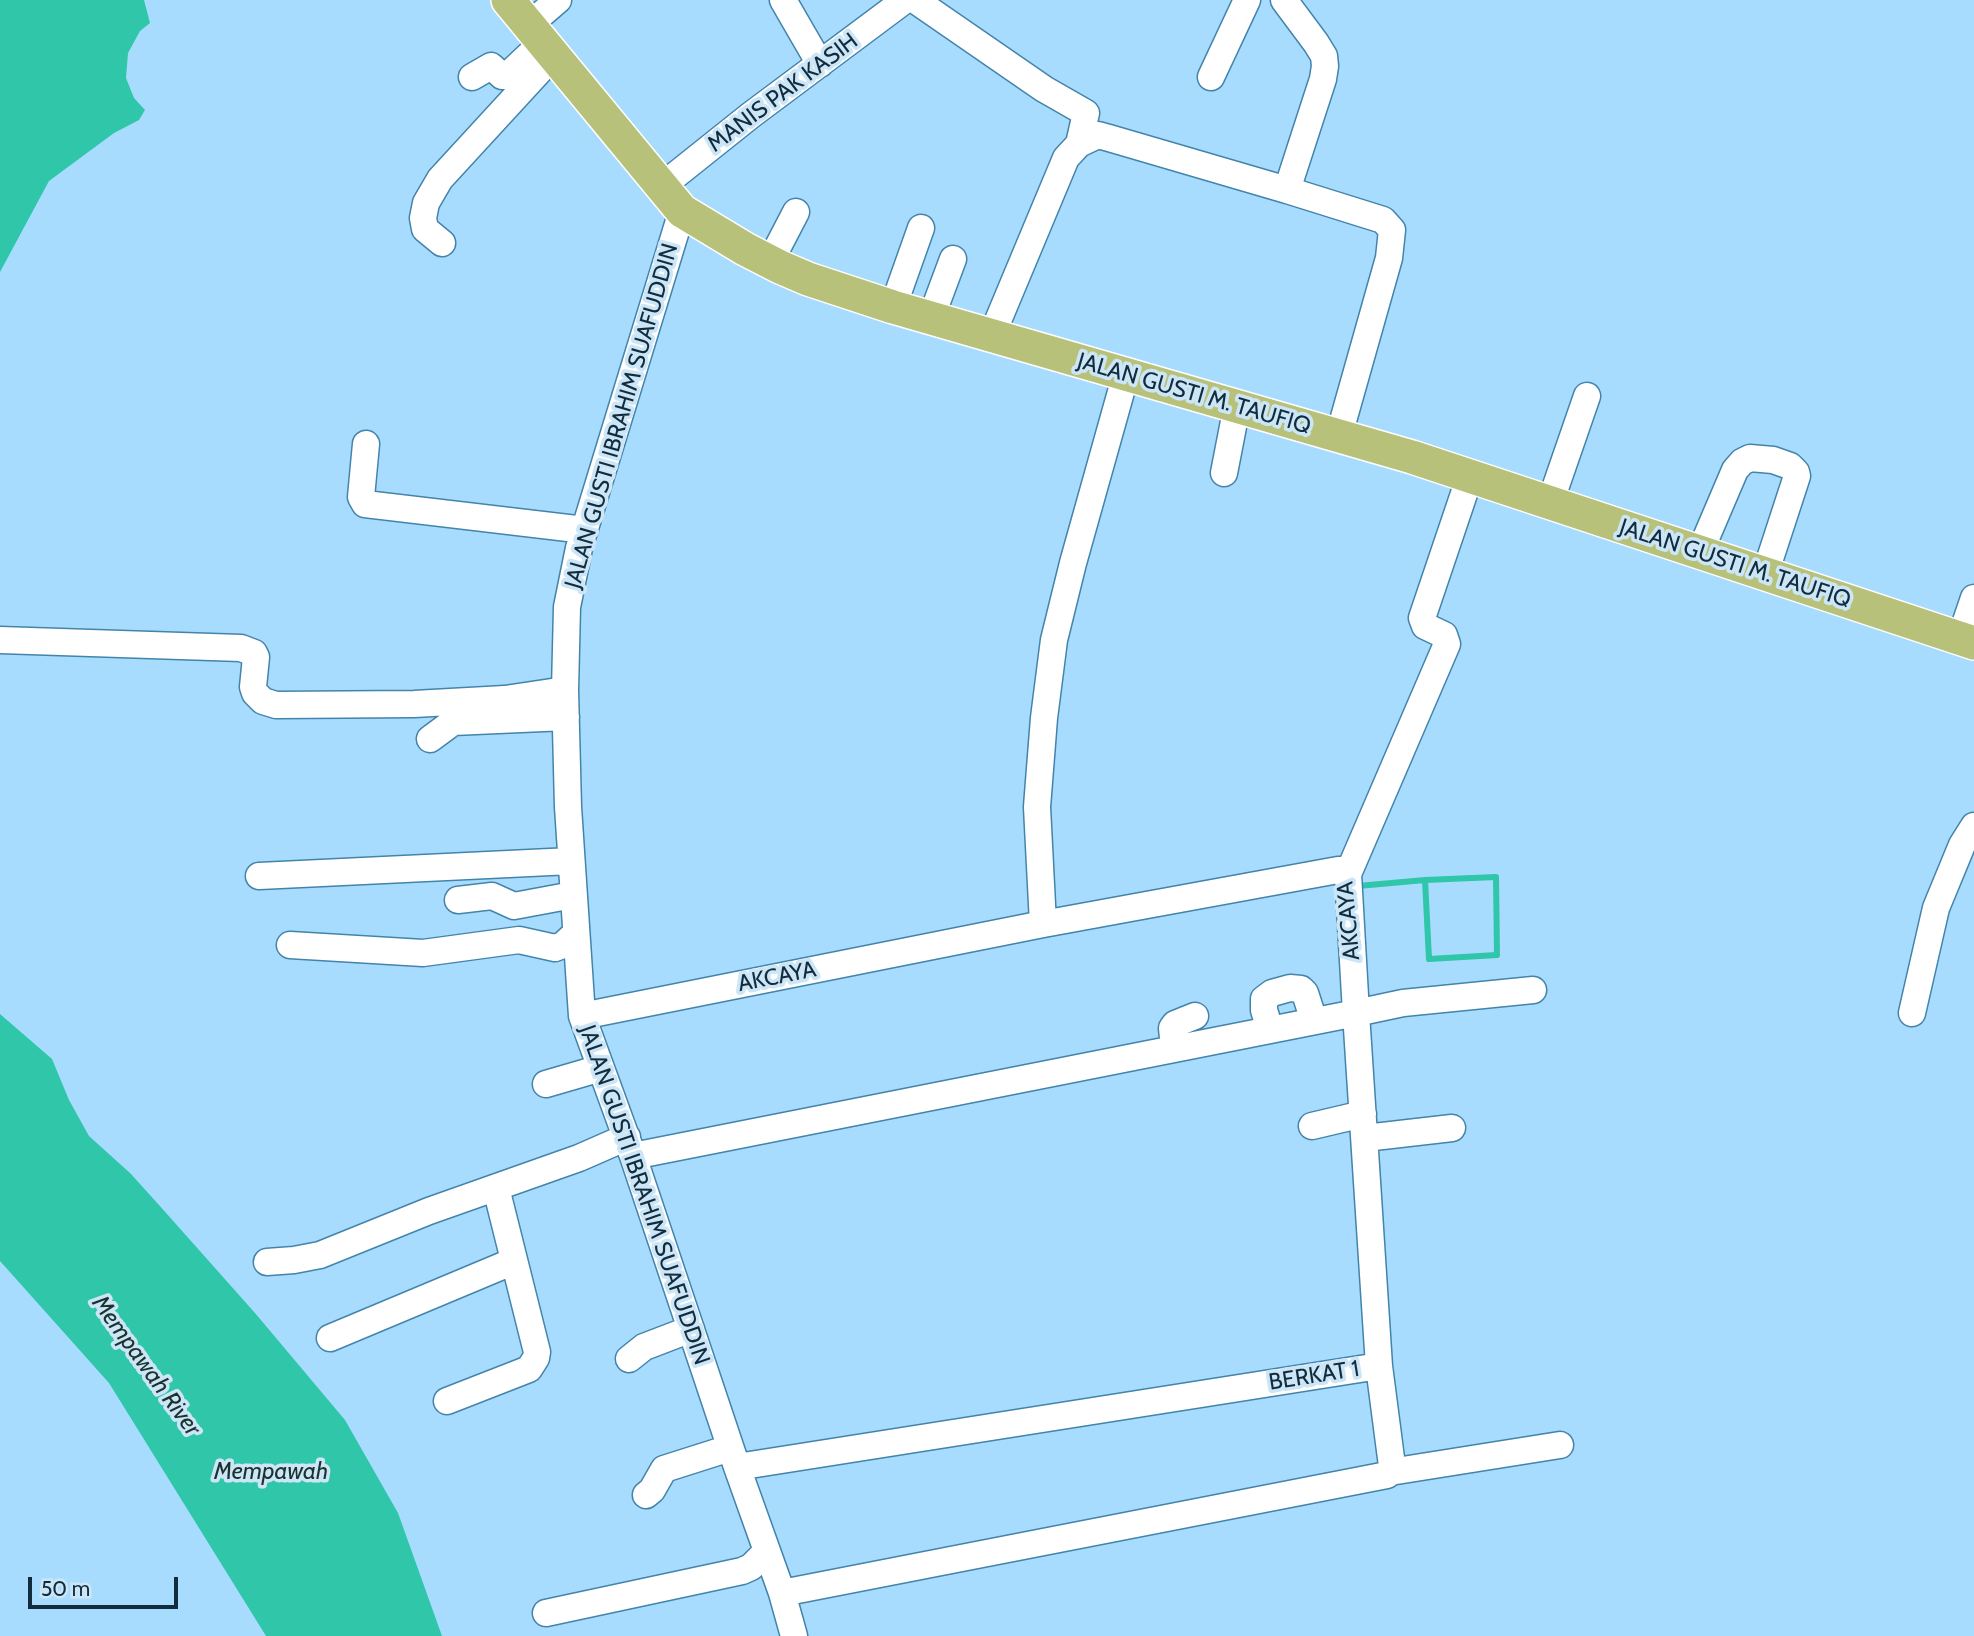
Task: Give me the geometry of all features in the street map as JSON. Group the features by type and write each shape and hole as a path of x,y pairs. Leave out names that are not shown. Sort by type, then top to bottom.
{"main road":[{"name":"JALAN GUSTI M. TAUFIQ","path":"533,31 672,198 769,262 808,279 931,318 1339,435 1967,641"}],"street":[{"path":"442,243 425,229 424,211 430,195 533,31 558,0"},
{"path":"783,0 820,64"},
{"name":"MANIS PAK KASIH","path":"672,198 820,64 905,0"},
{"path":"915,0 1044,89 1086,113 1079,144"},
{"path":"1210,77 1247,0"},
{"path":"1284,0 1316,43 1324,56 1325,66 1287,190"},
{"path":"472,77 491,66 502,76 507,76 533,31"},
{"path":"992,335 1066,158 1079,144 1098,135 1109,138 1383,220 1392,230 1389,258 1339,435"},
{"name":"JALAN GUSTI IBRAHIM SUAFUDDIN","path":"672,198 573,573 567,607 565,690 571,861 582,1016 630,1147 733,1458 782,1593 794,1636"},
{"path":"769,262 796,212"},
{"path":"894,307 921,228"},
{"path":"931,318 953,259"},
{"path":"1043,924 1037,807 1054,640 1126,374"},
{"path":"1550,503 1587,396"},
{"path":"1224,473 1237,406"},
{"path":"366,444 361,497 365,505 585,530"},
{"path":"1700,552 1735,470 1749,458 1773,460 1790,466 1797,476 1765,573"},
{"path":"1348,874 1447,644 1444,635 1425,626 1422,618 1470,476"},
{"path":"1967,641 1974,598"},
{"path":"0,640 241,648 254,653 256,657 253,687 255,693 263,701 276,705 414,704 505,699 565,690"},
{"path":"430,739 453,722 566,717"},
{"path":"1912,1013 1936,908 1962,845 1974,826"},
{"path":"259,876 571,861"},
{"name":"AKCAYA","path":"582,1016 1043,924 1344,870 1348,874 1379,1366"},
{"path":"458,900 492,896 514,906 573,895"},
{"path":"290,945 423,953 519,940 555,948 563,945 576,933"},
{"path":"1270,1030 1264,999 1272,993 1290,988 1301,989 1305,993 1314,1021"},
{"path":"267,1262 320,1255 416,1216 579,1158 630,1147 1174,1048 1403,1003 1534,990"},
{"path":"1174,1048 1172,1028 1175,1024 1195,1016"},
{"path":"546,1084 601,1068"},
{"path":"1312,1126 1452,1128"},
{"path":"543,1181 630,1147"},
{"path":"447,1401 529,1369 537,1352 496,1188"},
{"path":"330,1338 514,1261"},
{"path":"629,1359 644,1347 691,1329"},
{"name":"BERKAT 1","path":"646,1495 664,1469 1379,1366 1392,1466 1390,1472"},
{"path":"782,1593 1387,1475 1390,1472 1560,1445"},
{"path":"546,1613 742,1571 751,1567 767,1551"}],"water":[{"path":"0,0 144,0 150,23 140,31 128,53 126,78 134,98 145,110 139,120 114,133 49,181 0,272"},
{"name":"Mempawah","path":"0,1014 52,1059 69,1100 89,1136 130,1173 159,1205 345,1420 398,1513 442,1636 266,1636 109,1383 0,1261"}],"waterway":[{"path":"1358,886 1425,880 1429,959 1497,955 1496,877 1425,880"}],"water label":[{"name":"Mempawah River","path":"146,1366"}]}
